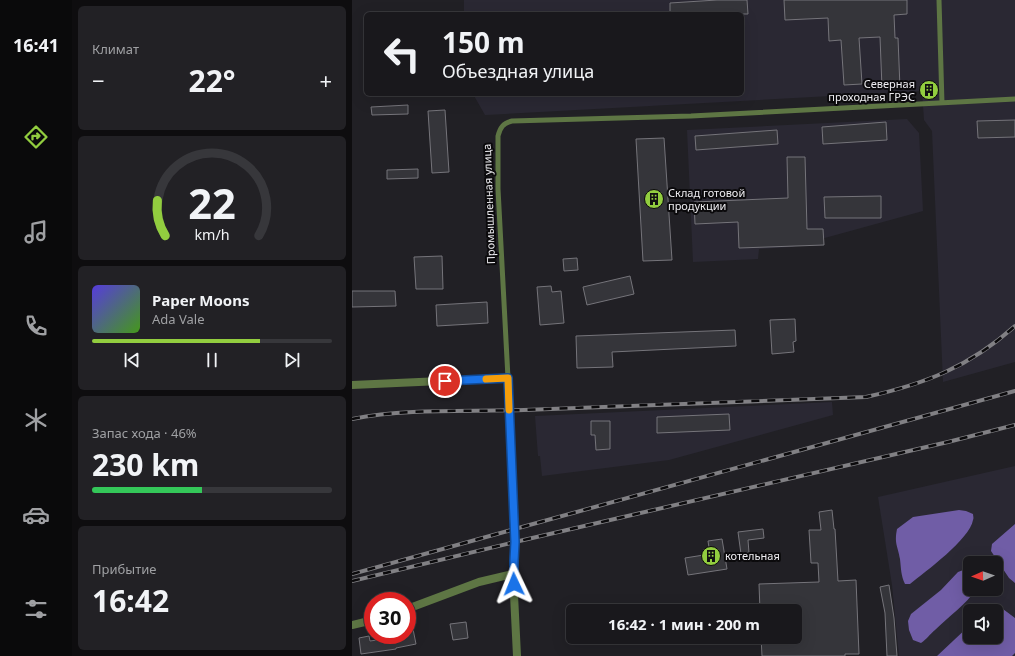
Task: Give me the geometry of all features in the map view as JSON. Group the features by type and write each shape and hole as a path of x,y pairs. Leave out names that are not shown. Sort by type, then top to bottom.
{"street":[{"path":"352,385 508,378"},
{"name":"Промышленная улица","path":"508,378 515,542 514,574 517,656"},
{"path":"416,606 479,582 514,574"},
{"path":"352,625 364,622"}],"lane":[{"path":"939,0 942,103 1015,100"},
{"name":"Промышленная улица","path":"508,378 498,189 498,136 499,131 504,124 512,121 691,116 942,103"}],"shaded area":[{"path":"464,0 1015,0 1015,362 943,382 932,131 924,120 922,91 485,115 474,96 744,96 744,12 464,12"},
{"path":"907,119 919,133 923,211 792,247 759,249 758,259 693,262 687,130"},
{"path":"832,402 833,415 669,460 542,476 540,456 538,456 535,416"},
{"path":"1015,466 1015,656 899,656 892,585 878,497"},
{"path":"959,510 973,514 970,528 946,555 910,584 905,584 896,542 897,529 913,517"},
{"path":"1015,524 1015,583 1009,578 1003,569 1003,556 994,556 991,551 992,544"},
{"path":"963,570 963,596 971,596 921,643 913,640 909,630 908,621 911,614 941,590 958,572"},
{"path":"1003,609 1015,618 1015,653 1012,656 937,656 963,632 963,644 1003,644"}],"building":[{"path":"747,0 748,14 744,14 744,12 670,12 670,3"},
{"path":"784,0 907,0 907,14 894,15 895,38 898,38 900,88 882,88 880,37 859,38 862,84 844,85 841,40 829,41 828,18 785,20"},
{"path":"408,105 408,114 372,115 371,107"},
{"path":"445,110 449,172 432,173 428,111"},
{"path":"1015,120 1015,137 978,138 977,121"},
{"path":"886,122 887,140 823,144 822,127"},
{"path":"777,130 778,144 696,150 695,136"},
{"name":"Склад готовой продукции","path":"664,138 672,260 643,261 636,139"},
{"path":"787,157 805,157 807,229 823,229 824,245 739,248 738,222 695,224 694,202 788,198"},
{"path":"418,169 418,178 387,179 387,170"},
{"path":"881,196 881,218 825,218 824,197"},
{"path":"442,256 443,289 416,289 414,257"},
{"path":"577,258 578,270 564,271 563,259"},
{"path":"630,276 634,294 587,305 583,287"},
{"path":"551,286 552,292 561,291 564,323 540,325 537,287"},
{"path":"352,291 395,291 396,306 352,307"},
{"path":"487,302 488,323 437,326 436,305"},
{"path":"795,319 796,341 793,342 794,352 772,354 770,320"},
{"path":"735,330 736,346 612,352 613,367 577,368 576,336"},
{"path":"729,414 730,430 657,433 657,417"},
{"path":"591,421 610,421 610,449 596,450 595,435 591,435"},
{"path":"832,510 835,529 838,581 856,580 859,654 845,654 845,656 762,656 761,644 802,644 802,604 760,604 759,584 819,582 818,563 811,563 809,530 821,530 819,512"},
{"path":"763,529 764,538 748,540 749,553 741,554 738,532"},
{"name":"котельная","path":"722,539 727,569 688,575 685,558 710,554 708,541"},
{"path":"889,585 894,618 897,656 887,656 885,613 880,587"},
{"path":"466,622 468,638 453,640 450,624"},
{"path":"364,637 364,644 416,644 396,649 361,654 359,638"}],"railway":[{"path":"352,419 394,413 438,411 524,410 866,397 927,380 945,372 981,353 1015,326"},
{"path":"352,574 1015,391"},
{"path":"352,581 948,442 1015,425"}],"slow traffic":[{"path":"486,379 508,378 509,410"}],"place":[{"name":"Северная проходная ГРЭС","path":"929,90"},
{"name":"Склад готовой продукции","path":"654,199"},
{"name":"котельная","path":"711,556"}],"route":[{"path":"445,381 508,378 515,542 514,584"}]}
